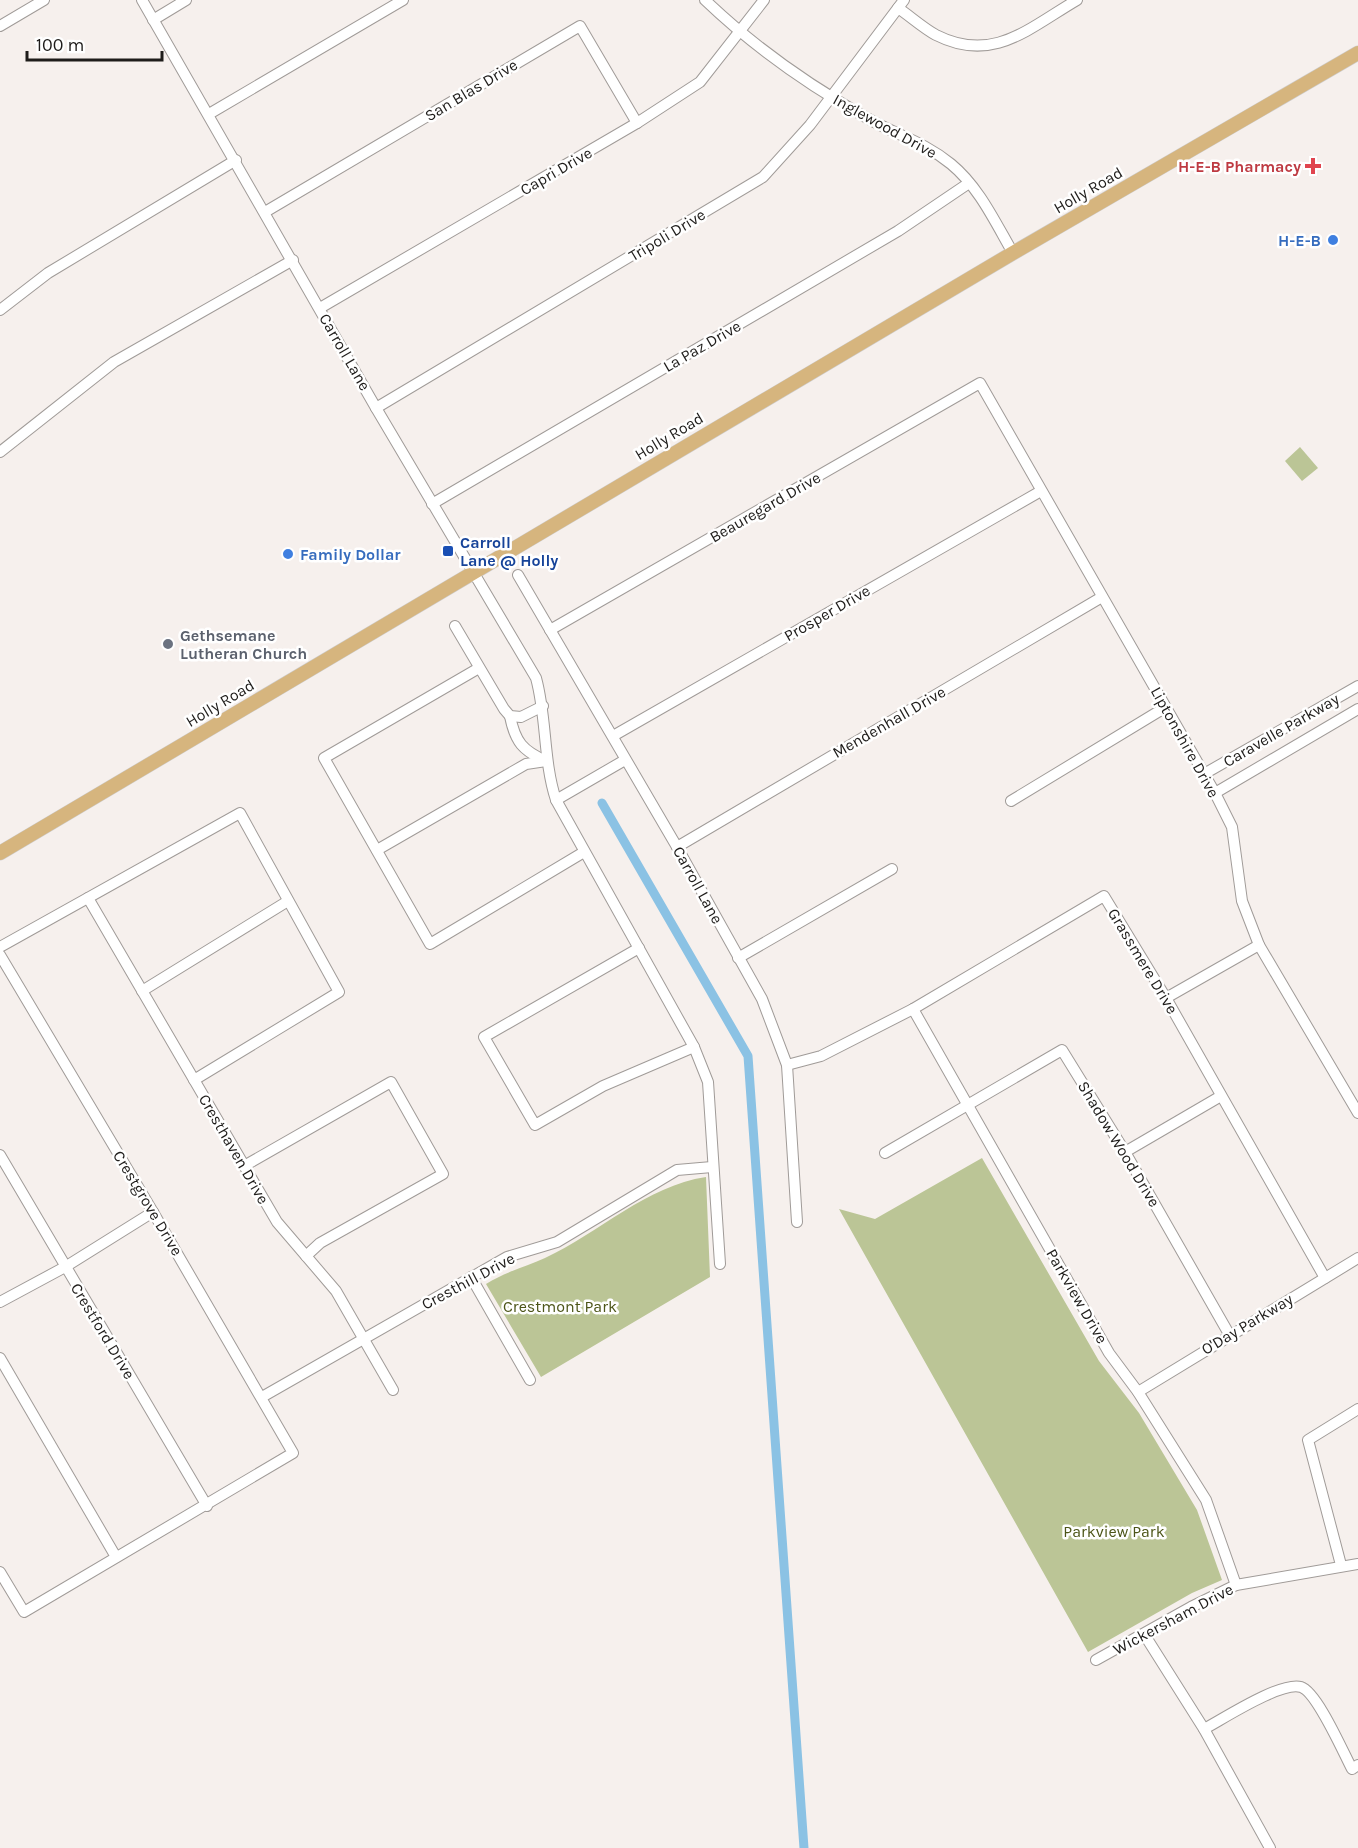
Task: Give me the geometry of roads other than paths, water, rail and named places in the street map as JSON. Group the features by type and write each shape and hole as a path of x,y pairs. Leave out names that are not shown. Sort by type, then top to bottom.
{"main road":[{"name":"Holly Road","path":"0,853 473,571 1358,53"}],"street":[{"path":"0,26 44,0"},
{"name":"Carroll Lane","path":"142,0 236,160 376,408 536,678 543,706 546,761 556,800 694,1047 708,1082 720,1264"},
{"path":"153,20 186,0"},
{"path":"209,114 403,0"},
{"name":"Inglewood Drive","path":"705,0 741,31 832,98 873,122 930,148 952,165 969,183 1013,253"},
{"name":"Capri Drive","path":"320,309 637,123 700,82 764,0"},
{"path":"901,4 936,35 972,48 1005,43 1077,0"},
{"name":"Tripoli Drive","path":"376,408 763,177 832,98 901,4"},
{"name":"San Blas Drive","path":"265,212 580,26 637,123"},
{"path":"0,310 48,273 236,160"},
{"name":"La Paz Drive","path":"432,504 897,231 969,183"},
{"path":"0,452 114,362 293,260"},
{"name":"Liptonshire Drive","path":"980,383 1215,793 1232,827 1242,901 1259,945 1358,1113"},
{"name":"Beauregard Drive","path":"550,630 980,383"},
{"name":"Prosper Drive","path":"613,736 1041,491"},
{"name":"Carroll Lane","path":"518,575 677,847 762,999 787,1065 797,1222"},
{"name":"Mendenhall Drive","path":"677,847 1102,597"},
{"path":"455,626 504,710 510,716 513,730 525,752 546,761"},
{"path":"479,668 324,758 430,945 584,852"},
{"name":"Caravelle Parkway","path":"1204,774 1358,686"},
{"path":"510,716 521,717 543,706"},
{"path":"1011,801 1166,707"},
{"name":"Caravelle Parkway","path":"1215,793 1358,709"},
{"path":"556,800 625,760"},
{"path":"377,850 526,764 546,761"},
{"path":"0,947 240,813 339,992 194,1080"},
{"path":"738,957 892,869"},
{"name":"Grassmere Drive","path":"787,1065 821,1056 913,1009 1104,896 1166,998 1325,1278"},
{"name":"Cresthaven Drive","path":"88,898 277,1222 336,1291 393,1390"},
{"path":"142,991 288,901"},
{"path":"1166,998 1259,945"},
{"path":"639,948 484,1037 535,1125 603,1086 694,1047"},
{"name":"Crestgrove Drive","path":"0,955 293,1453 207,1506"},
{"name":"Parkview Drive","path":"913,1009 1109,1353 1138,1392 1206,1500 1236,1584"},
{"name":"Shadow Wood Drive","path":"968,1106 1062,1050 1125,1152 1229,1334"},
{"path":"244,1166 391,1082 443,1174 320,1244 306,1256"},
{"path":"1125,1152 1221,1096"},
{"path":"885,1153 968,1106"},
{"name":"Crestford Drive","path":"0,1155 207,1506"},
{"name":"Cresthill Drive","path":"262,1397 507,1257 556,1242 677,1170 712,1167"},
{"path":"0,1302 65,1267 153,1212"},
{"name":"O'Day Parkway","path":"1138,1392 1229,1334 1358,1258"},
{"path":"471,1277 531,1380"},
{"path":"0,1358 116,1557"},
{"path":"1341,1564 1308,1440 1358,1408"},
{"path":"0,1572 24,1612 207,1506"},
{"name":"Wickersham Drive","path":"1096,1660 1236,1584 1341,1564 1358,1564"},
{"path":"1144,1634 1204,1729 1270,1848"},
{"path":"1204,1729 1285,1686 1301,1687 1313,1696 1352,1769 1358,1765"}],"waterway":[{"path":"602,803 748,1056 804,1848"}],"place":[{"name":"H-E-B Pharmacy","path":"1313,166"},
{"name":"H-E-B","path":"1333,240"},
{"name":"Carroll Lane @ Holly","path":"448,551"},
{"name":"Family Dollar","path":"288,554"},
{"name":"Gethsemane Lutheran Church","path":"168,644"}],"park label":[{"name":"Crestmont Park","path":"560,1306"},
{"name":"Parkview Park","path":"1114,1531"}]}
